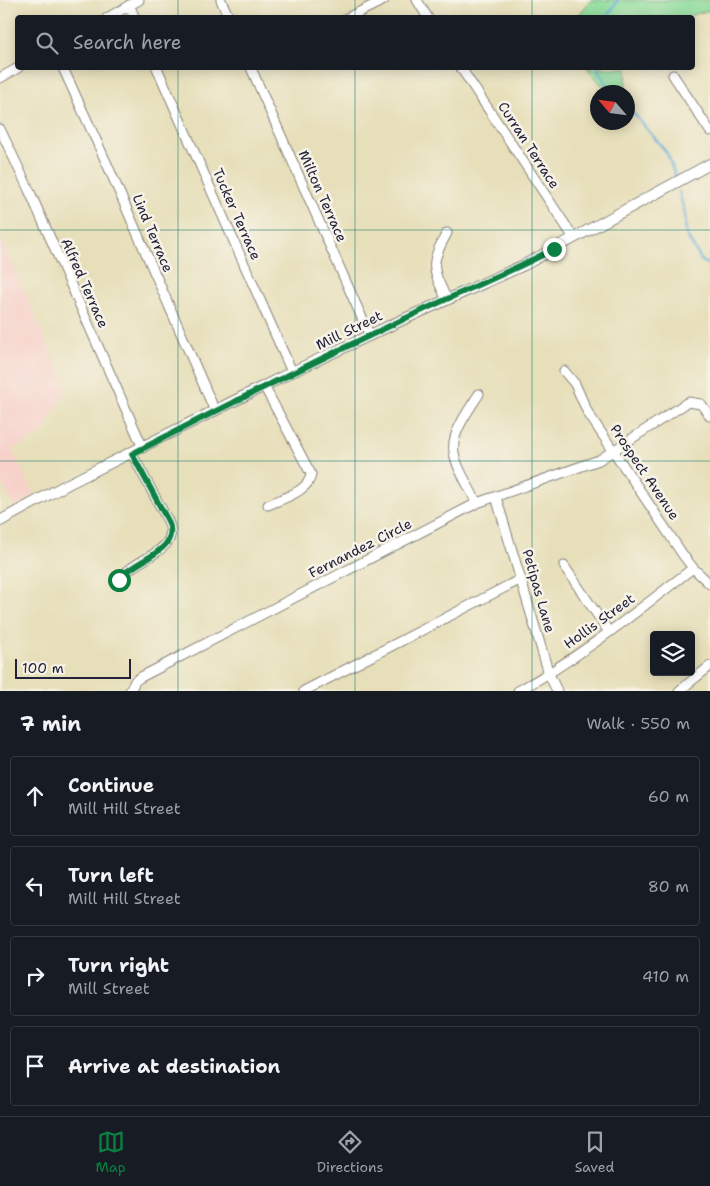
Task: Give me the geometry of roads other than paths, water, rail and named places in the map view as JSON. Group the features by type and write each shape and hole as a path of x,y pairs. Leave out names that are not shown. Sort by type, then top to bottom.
{"street":[{"path":"112,15 139,0"},
{"path":"221,0 228,15"},
{"path":"353,15 384,0"},
{"path":"417,0 426,15"},
{"path":"129,5 134,15"},
{"path":"0,78 15,70"},
{"name":"Lind Terrace","path":"64,70 107,164 214,411"},
{"name":"Tucker Terrace","path":"158,70 292,372"},
{"name":"Milton Terrace","path":"254,70 370,336"},
{"name":"Curran Terrace","path":"462,70 574,238"},
{"path":"673,75 710,131"},
{"name":"Alfred Terrace","path":"0,129 143,448"},
{"name":"Mill Street","path":"0,521 68,484 132,454 292,372 524,265 710,164"},
{"path":"447,233 438,252 434,274 447,300"},
{"name":"Prospect Avenue","path":"564,371 575,384 588,413 694,568 710,584"},
{"path":"264,386 311,474 309,482 303,488 268,505"},
{"path":"477,503 456,463 453,450 454,438 458,428 479,394"},
{"name":"Fernandez Circle","path":"130,691 135,681 141,677 477,503 496,498 599,460 688,402 701,404 710,416"},
{"path":"117,584 123,574 130,568 164,548 168,542 171,528 132,454"},
{"name":"Petipas Lane","path":"496,498 549,674 557,691"},
{"path":"564,566 609,632"},
{"name":"Hollis Street","path":"518,691 549,674 609,632 694,568"},
{"path":"304,691 521,579"},
{"path":"680,691 710,666"}],"waterway":[{"path":"608,15 618,0"},
{"path":"598,70 608,85"},
{"path":"635,115 668,155 675,176"},
{"path":"679,192 685,214 688,238 702,261 710,266"}]}
